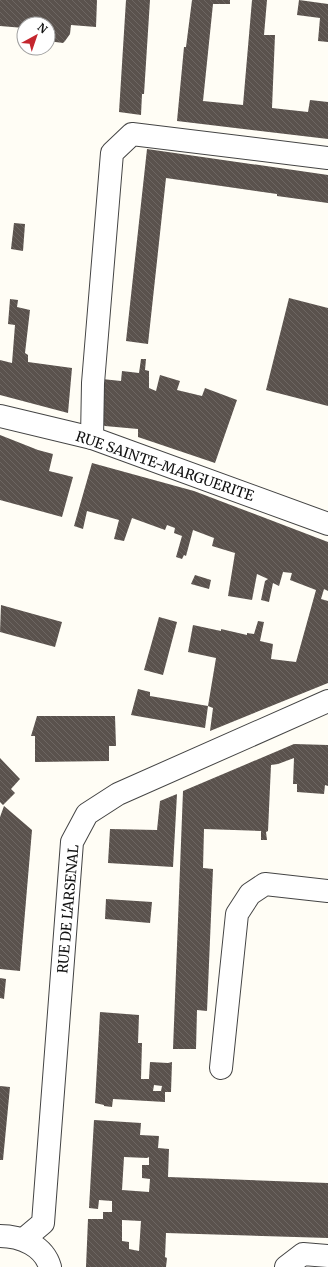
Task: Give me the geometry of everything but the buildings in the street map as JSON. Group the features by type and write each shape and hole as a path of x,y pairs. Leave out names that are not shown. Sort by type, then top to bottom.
{"street":[{"path":"92,438 93,383 112,153 132,134 328,158"},
{"name":"RUE SAINTE-MARGUERITE","path":"0,416 92,438 328,524"},
{"name":"RUE DE L'ARSENAL","path":"24,1240 43,1223 72,842 87,814 118,794 328,701"},
{"path":"221,1068 237,914 250,894 265,884 328,891"},
{"path":"0,1236 11,1236 24,1240 39,1249 49,1263 50,1267"},
{"path":"286,1267 302,1254 328,1256"}]}
